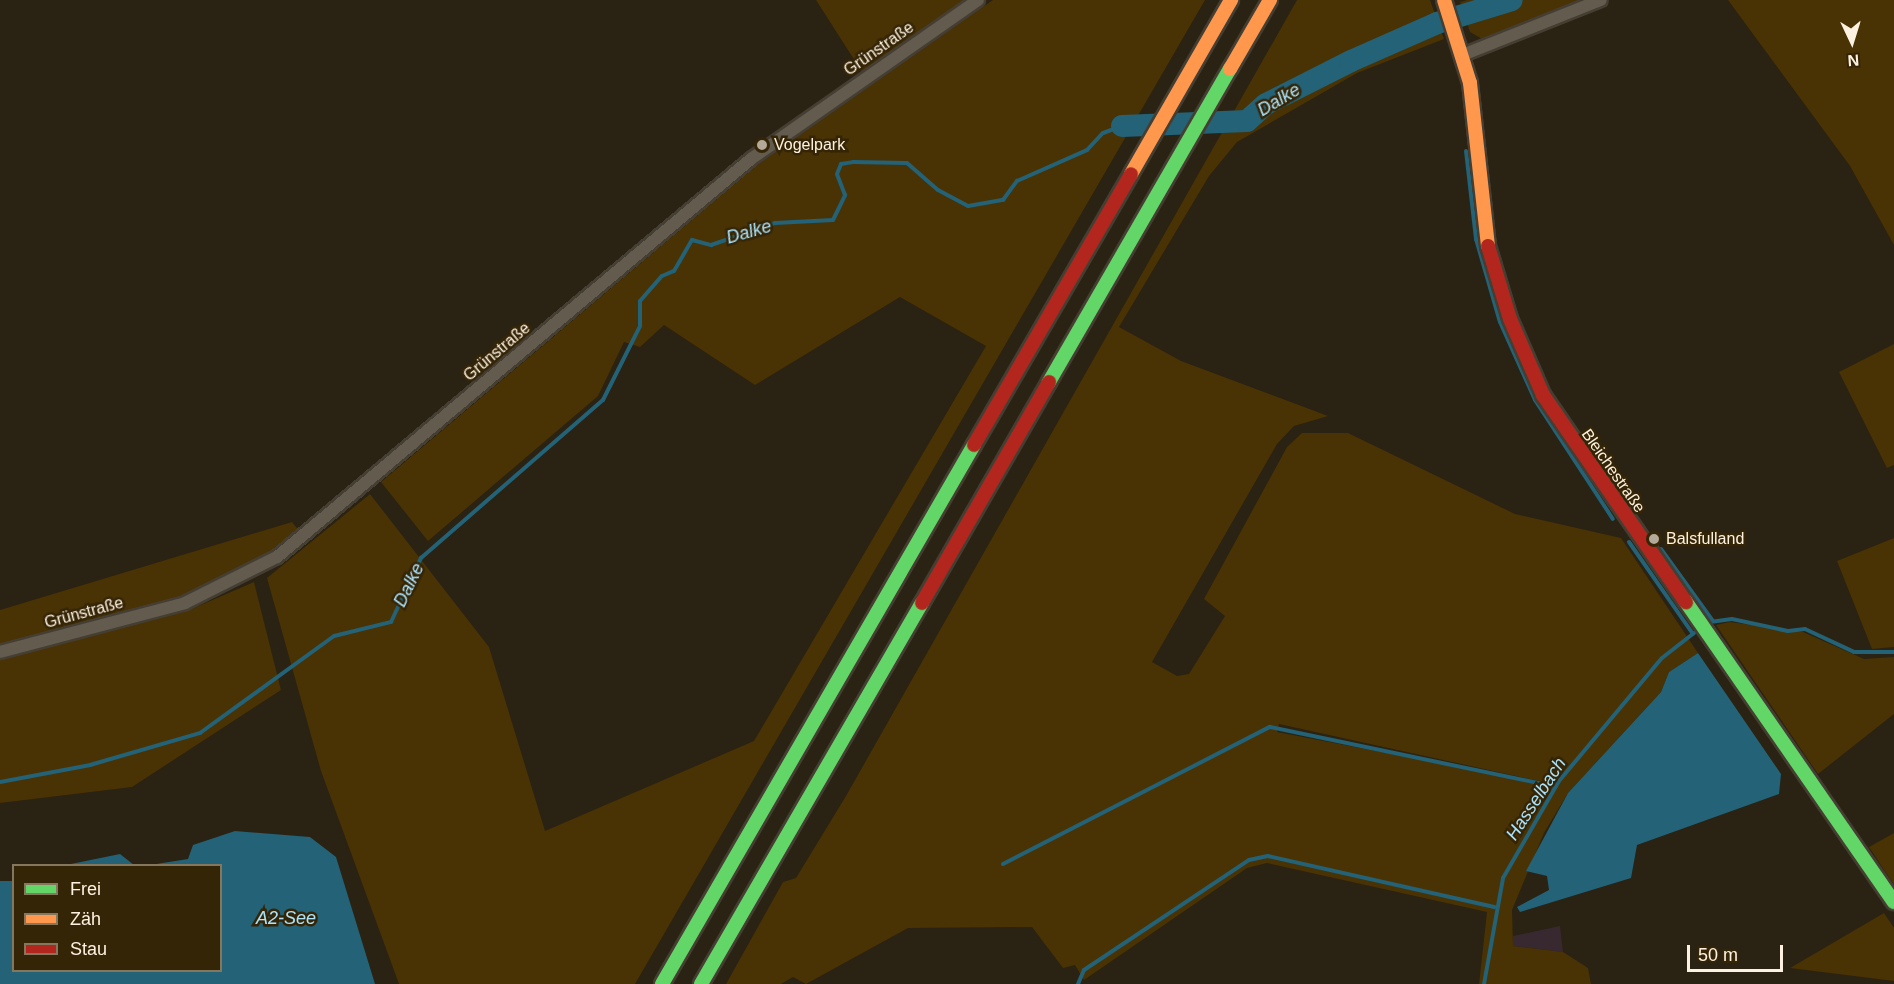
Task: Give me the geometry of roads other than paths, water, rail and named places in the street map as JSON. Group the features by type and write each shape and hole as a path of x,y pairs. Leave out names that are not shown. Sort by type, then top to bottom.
{"main road":[{"path":"662,984 1231,0"},
{"path":"701,984 1270,0"},
{"name":"Bleichestraße","path":"1446,6 1463,49 1483,227 1510,319 1543,395 1894,902"}],"street":[{"name":"Grünstraße","path":"0,652 185,603 277,557 751,159 978,0"},
{"path":"1463,49 1601,0"}],"water":[{"path":"1698,653 1781,774 1779,794 1637,845 1631,878 1520,912 1517,907 1549,890 1547,876 1526,871 1568,793 1661,692 1669,672"},
{"name":"A2-See","path":"235,831 310,837 336,857 375,984 0,984 0,881 12,881 12,972 222,972 222,864 156,864 188,859 193,845"},
{"path":"120,854 133,864 71,864"}],"waterway":[{"name":"Dalke","path":"1122,126 1247,121 1266,104 1351,61 1437,23 1512,0"},
{"name":"Dalke","path":"0,782 90,765 200,733 334,636 391,622 421,558 603,400 640,326 640,301 662,276 674,271 692,240 711,245 775,223 833,220 845,195 837,174 841,164 853,162 907,163 938,190 968,206 1003,200 1017,181 1087,150 1103,133 1122,126"},
{"path":"1466,151 1476,239 1500,322 1535,400 1613,519"},
{"path":"1629,542 1693,634"},
{"path":"1661,549 1713,621"},
{"name":"Hasselbach","path":"1710,622 1732,619 1788,631 1805,629 1854,652 1894,652"},
{"name":"Hasselbach","path":"1484,984 1503,878 1559,781 1662,658 1694,633"},
{"path":"1003,864 1270,727 1556,787"},
{"path":"1078,984 1084,970 1249,860 1268,856 1494,907"}],"place":[{"name":"Vogelpark","path":"762,145"},
{"name":"Balsfulland","path":"1654,539"}]}
